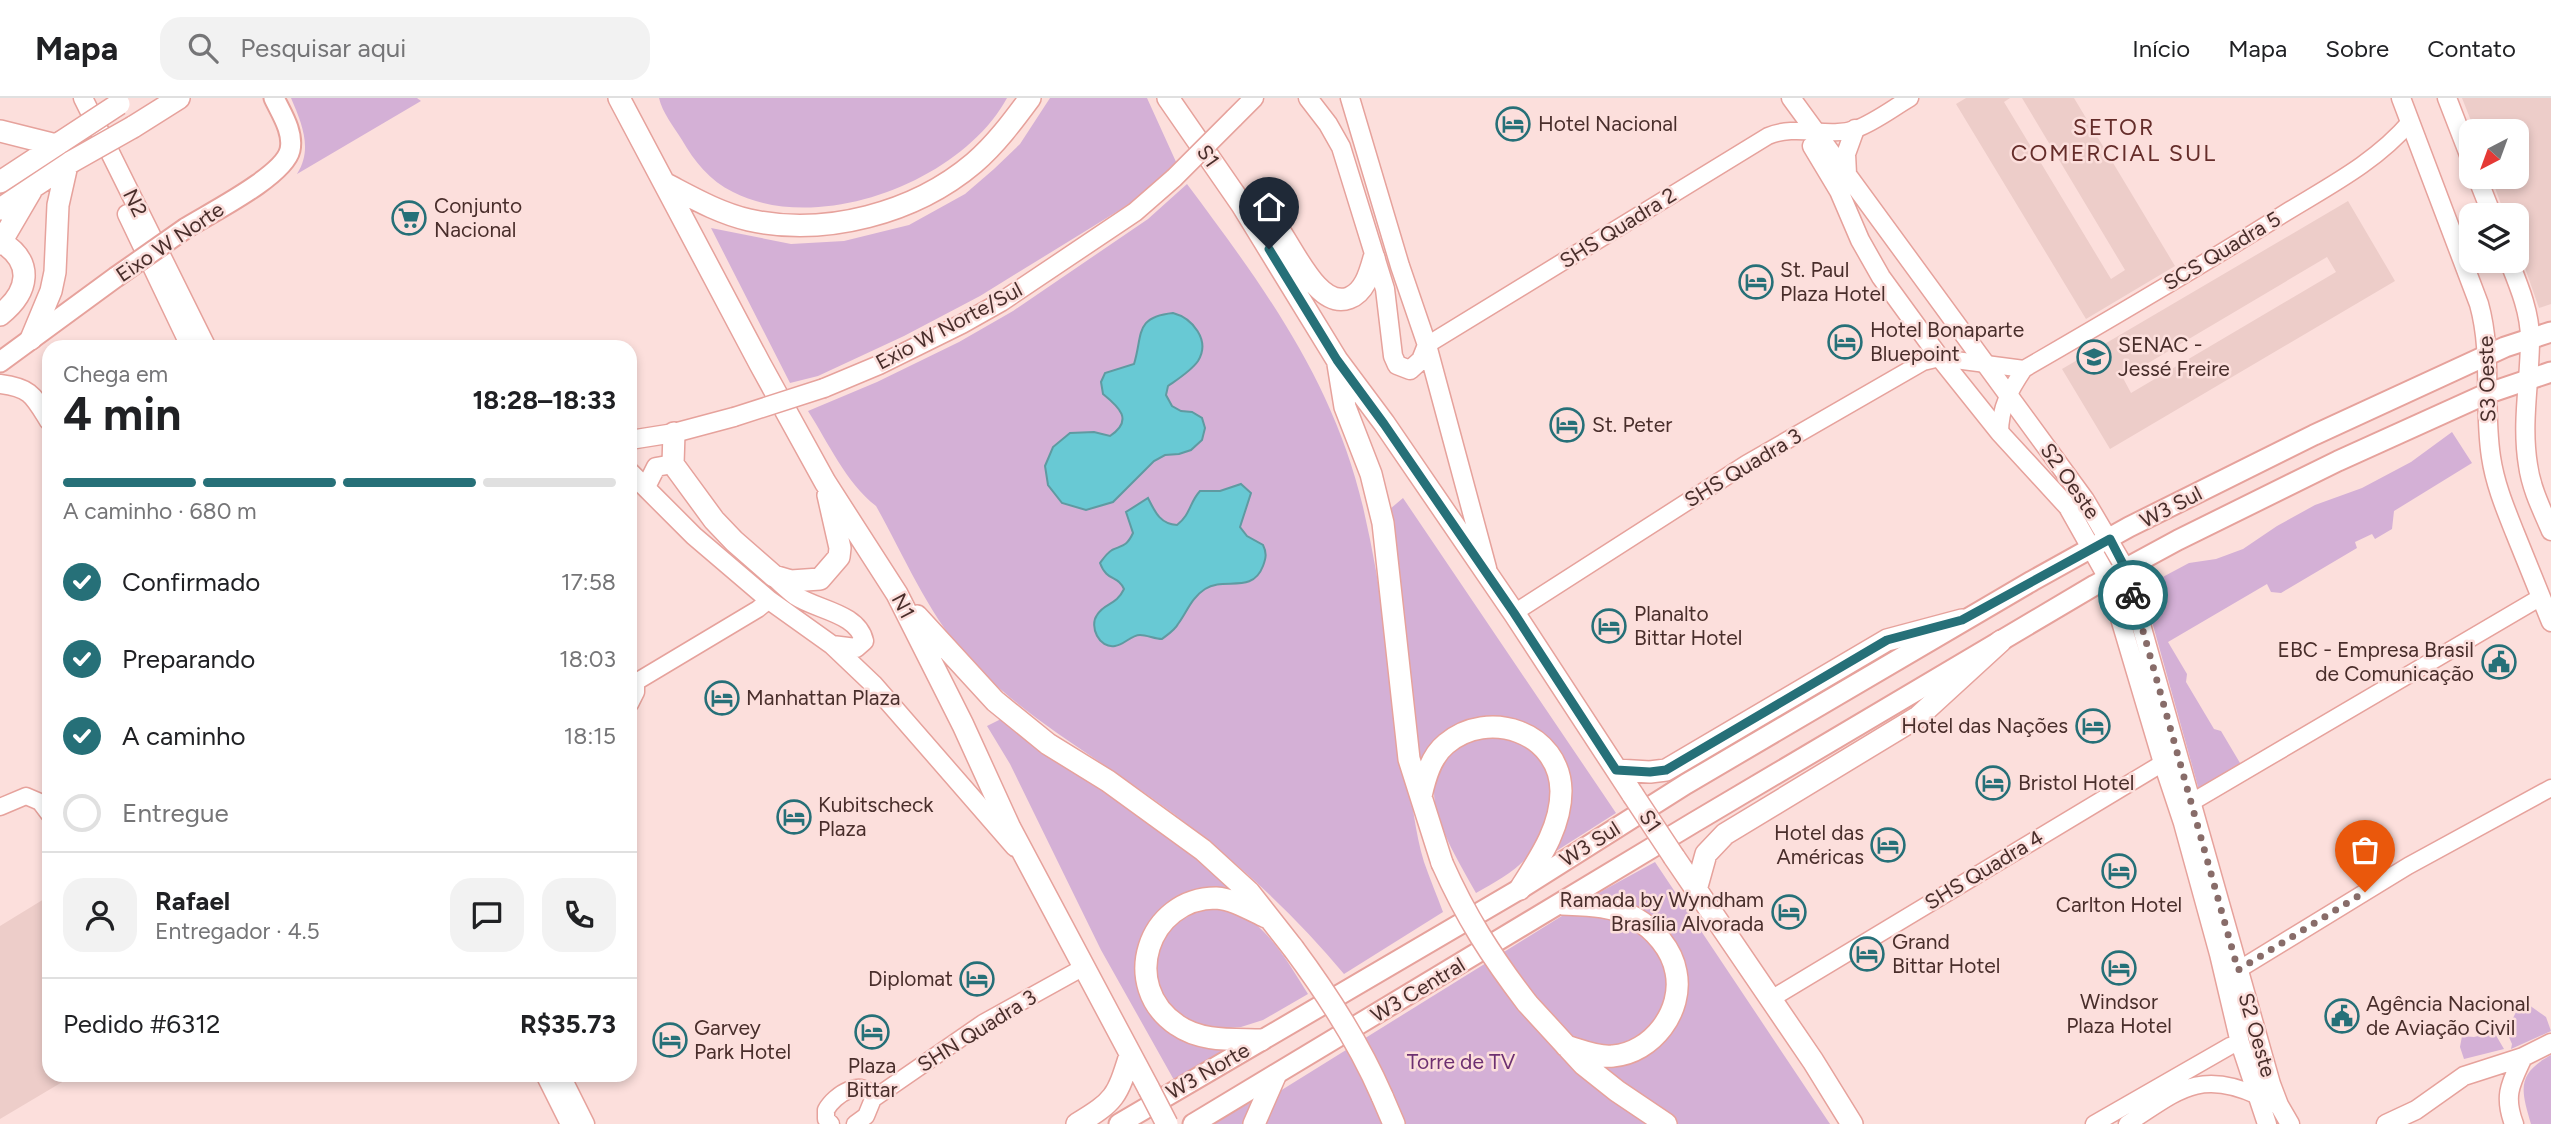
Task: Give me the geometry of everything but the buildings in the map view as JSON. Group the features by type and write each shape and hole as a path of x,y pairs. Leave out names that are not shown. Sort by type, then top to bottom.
{"highway":[{"name":"N1","path":"620,98 825,482 897,594 964,725 1010,828 1167,1124"},
{"path":"666,184 704,204 747,219 822,225 844,223 919,198 957,176 993,145 1030,98"},
{"name":"S1","path":"1168,98 1242,205 1337,360 1514,613 1696,890 1813,1061 1852,1124"},
{"path":"0,209 178,99"},
{"path":"0,182 124,101"},
{"path":"0,131 58,143"},
{"path":"0,162 24,166"},
{"path":"31,339 45,309 53,281 58,205 69,164"},
{"path":"0,315 18,296 25,274 17,254 0,242 33,187"},
{"path":"1242,205 1265,213 1275,223 1315,285 1328,297 1347,299 1356,294 1370,271 1374,258"},
{"path":"1337,360 1345,407 1371,474 1383,523 1409,759 1442,863 1463,910 1494,960 1527,1003 1566,1046 1617,1091 1666,1124"},
{"path":"674,433 673,464 714,520 774,576 791,581 820,579 839,557 840,548 825,482"},
{"path":"897,594 995,701 1048,744 1108,781 1203,850 1249,892 1293,948 1343,1020 1369,1065 1394,1124"},
{"path":"1616,770 1666,770 1887,640 1962,620"},
{"path":"1696,890 1706,854 1720,838 1918,717 2001,641"},
{"path":"1420,798 1426,773 1444,745 1468,730 1486,726 1504,727 1525,733 1544,748 1556,768 1561,790 1559,811 1553,833 1520,889"},
{"path":"1261,1040 1216,1039 1178,1026 1163,1013 1154,1000 1147,983 1145,966 1147,949 1158,929 1179,908 1217,898 1233,902 1268,918"},
{"path":"1562,904 1601,906 1634,918 1655,933 1669,950 1676,971 1677,995 1661,1030 1632,1052 1611,1057 1566,1046"},
{"path":"1077,1124 1113,1100 1119,1091 1130,1055"},
{"path":"1254,1124 1275,1076"}],"main road":[{"name":"N2","path":"73,98 187,340"},
{"name":"N2","path":"83,98 202,340"},
{"name":"Eixo W Norte","path":"0,362 186,228 282,166 290,150 289,129 274,98"},
{"name":"Exio W Norte/Sul","path":"637,439 674,433 734,417 824,388 879,365 962,324 1001,302 1135,212 1174,178 1254,98"},
{"path":"1308,98 1341,147 1385,289 1393,356 1397,365 1410,370 1421,360 1427,345"},
{"path":"1350,98 1400,266 1427,345 1489,578"},
{"name":"S2 Oeste","path":"1777,98 1847,174 2085,500 2101,543 2117,573 2192,802 2267,1071 2279,1105 2290,1124"},
{"name":"S2 Oeste","path":"1791,98 1834,181 1860,240 1881,276 1940,358 2000,433 2054,490 2079,523 2101,543"},
{"name":"S3 Oeste","path":"2401,98 2479,304 2488,355 2486,394 2490,457 2498,491 2551,622"},
{"path":"2447,98 2459,129"},
{"path":"1847,174 1846,154 1855,129"},
{"name":"S3 Oeste","path":"2514,273 2521,292 2530,338 2527,380 2528,465 2532,483 2551,531"},
{"name":"W3 Sul","path":"1520,889 1686,784 1962,620 2101,543 2243,470 2488,355 2551,332"},
{"name":"W3 Sul","path":"1562,904 1693,823 2117,573 2338,461 2486,394 2551,372"},
{"path":"0,384 19,387 32,394 42,410"},
{"path":"646,487 656,467 673,464"},
{"path":"2243,470 2253,482 2255,504"},
{"path":"637,479 694,536 769,600 832,645 873,684 1028,862"},
{"name":"S2 Oeste","path":"2117,573 2163,764 2183,823 2212,928 2240,1043 2267,1124"},
{"path":"774,576 797,596 848,620 862,631 864,641 856,648 832,645"},
{"name":"W3 Central","path":"1261,1040 1520,889"},
{"name":"W3 Central","path":"1275,1076 1562,904"},
{"name":"W3 Norte","path":"1119,1124 1261,1040"},
{"path":"2240,1043 2251,1047 2267,1071"},
{"path":"2386,1124 2416,1110 2464,1076 2523,1057 2551,1043"},
{"path":"2514,1124 2508,1107 2509,1086 2523,1057"},
{"name":"W3 Norte","path":"1193,1124 1275,1076"},
{"path":"549,1082 570,1124"},
{"path":"564,1082 585,1124"}],"street":[{"path":"1855,129 1910,98"},
{"name":"SCS Quadra 5","path":"2000,433 2001,414 2007,394 2024,369 2353,170 2387,146 2410,122"},
{"name":"SHS Quadra 2","path":"1427,345 1768,136 1786,130 1855,129"},
{"name":"SHS Quadra 3","path":"1514,613 1746,464 1898,375 1923,362 1940,358 1985,365"},
{"path":"1985,365 2024,369"},
{"path":"2192,802 2541,597"},
{"path":"637,679 769,600"},
{"name":"SHS Quadra 4","path":"1771,999 2163,764"},
{"path":"2238,970 2408,866 2551,788"},
{"path":"0,807 26,796 42,805"},
{"name":"SHN Quadra 3","path":"855,1124 866,1116 873,1099 983,1023 1084,967"},
{"path":"2094,1124 2230,1046 2240,1043"},
{"path":"2127,1124 2182,1089 2195,1085 2212,1082 2258,1096"},
{"path":"825,1122 826,1110 839,1094 865,1088 871,1092 873,1099"}],"shaded area":[{"path":"1966,98 2010,98 2004,102 2111,279 2125,270 2022,98 2074,98 2175,266 2086,319 1956,104"},
{"path":"2462,98 2551,98 2551,304 2539,308 2527,273 2529,273 2529,203 2501,203 2495,189 2529,189 2529,119 2470,119"},
{"path":"2348,201 2395,281 2110,449 2062,369","holes":["2327,257 2336,272 2131,393 2123,378"]},
{"path":"42,900 42,1082 62,1082 0,1119 0,926"}],"green space":[{"path":"291,98 417,98 421,101 297,174 302,165 305,146 302,127"},
{"path":"659,98 1007,98 986,128 957,154 923,176 885,193 846,203 806,208 768,204 733,192 717,182 703,170 692,155 665,114"},
{"path":"1050,98 1147,98 1177,164 1131,203 980,296 904,336 818,376 790,383 711,228 791,244 844,241 909,225 965,194 994,169 1020,144"},
{"path":"1187,184 1268,298 1314,376 1334,417 1350,461 1370,539 1418,839 1443,912 1344,974 1273,898 1222,852 1167,809 1025,709 982,672 938,619 876,506 865,497 838,462 808,411 877,382 959,342 1013,311 1148,219"},
{"path":"2452,432 2472,463 2394,511 2392,529 2375,539 2372,534 2355,542 2357,548 2281,593 2271,592 2267,584 2168,642 2187,674 2186,682 2214,729 2221,731 2243,768 2200,794 2146,600 2159,579 2189,563 2216,559 2243,549 2315,505 2362,488 2411,462"},
{"path":"1403,498 1616,813 1550,855 1569,812 1572,788 1565,766 1546,749 1502,720 1421,764 1411,714 1390,509"},
{"path":"1003,718 1197,858 1239,893 1160,912 1144,938 1140,969 1150,1009 1230,1047 1174,1080 1101,950 1010,764 987,726"},
{"path":"1489,734 1522,741 1542,757 1552,784 1552,799 1544,829 1529,855 1511,872 1476,893 1441,825 1435,802 1435,781 1442,763 1460,746"},
{"name":"Torre de TV","path":"1655,862 1830,1124 1213,1124 1253,1101 1251,1109 1602,891"},
{"path":"1211,908 1234,911 1257,926 1277,946 1308,994 1263,1020 1241,1027 1217,1029 1195,1026 1164,1002 1157,986 1154,953 1178,923 1192,914"},
{"path":"2522,1000 2546,1017 2551,1031 2511,1049 2512,1044 2504,1026 2513,1018"},
{"path":"2494,1032 2504,1049 2464,1059 2460,1047 2462,1036 2474,1037"},
{"path":"2551,1055 2551,1124 2531,1124 2525,1102 2524,1084 2532,1069"}],"water":[{"path":"1173,313 1193,325 1202,345 1198,361 1168,386 1166,395 1172,406 1202,418 1205,428 1202,440 1191,450 1165,455 1154,461 1113,502 1086,510 1062,503 1048,485 1045,466 1053,447 1070,433 1094,432 1110,436 1117,430 1123,419 1122,414 1103,394 1101,382 1105,373 1134,364 1142,329 1146,323 1160,315"},
{"path":"1241,484 1251,493 1240,527 1247,536 1263,545 1266,555 1258,575 1245,583 1212,585 1205,589 1193,601 1175,628 1162,639 1137,635 1115,646 1104,644 1097,636 1095,620 1100,611 1118,598 1124,589 1106,573 1100,563 1110,551 1127,543 1133,533 1126,512 1148,498 1162,520 1177,525 1185,517 1200,491 1220,491"}],"way so far":[{"path":"2133,595 2238,970 2365,892"}],"place":[{"name":"Hotel Nacional","path":"1513,124"},
{"name":"Conjunto Nacional","path":"409,218"},
{"name":"St. Paul Plaza Hotel","path":"1756,282"},
{"name":"Hotel Bonaparte Bluepoint","path":"1845,342"},
{"name":"SENAC - Jessé Freire","path":"2094,357"},
{"name":"St. Peter","path":"1567,425"},
{"name":"Planalto Bittar Hotel","path":"1609,626"},
{"name":"EBC - Empresa Brasil de Comunicação","path":"2499,662"},
{"name":"Manhattan Plaza","path":"722,698"},
{"name":"Hotel das Nações","path":"2093,726"},
{"name":"Bristol Hotel","path":"1993,783"},
{"name":"Kubitscheck Plaza","path":"794,817"},
{"name":"Hotel das Américas","path":"1888,845"},
{"name":"Carlton Hotel","path":"2119,871"},
{"name":"Ramada by Wyndham Brasília Alvorada","path":"1789,912"},
{"name":"Grand Bittar Hotel","path":"1867,954"},
{"name":"Windsor Plaza Hotel","path":"2119,968"},
{"name":"Diplomat","path":"977,979"},
{"name":"Agência Nacional de Aviação Civil","path":"2342,1016"},
{"name":"Plaza Bittar","path":"872,1032"},
{"name":"Garvey Park Hotel","path":"670,1040"}],"district":[{"name":"SETOR COMERCIAL SUL","path":"2114,140"}],"route":[{"path":"1269,249 1337,360 1514,613 1616,770 1666,770 1887,640 1962,620 2110,539 2125,568 2133,595"}]}
